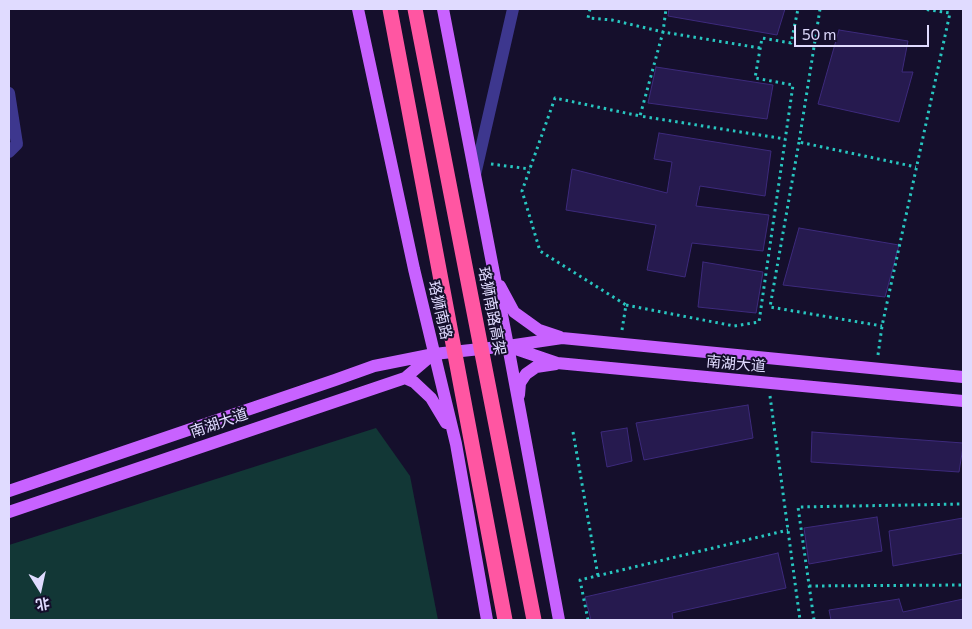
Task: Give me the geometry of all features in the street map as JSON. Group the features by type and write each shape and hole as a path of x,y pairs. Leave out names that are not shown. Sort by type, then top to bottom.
{"highway":[{"path":"390,9 506,620"},
{"name":"珞狮南路高架","path":"415,9 534,620"}],"main road":[{"name":"珞狮南路","path":"358,9 434,354 456,444 487,620"},
{"path":"443,9 559,620"},
{"path":"494,274 514,312 539,330 562,338"},
{"name":"南湖大道","path":"9,491 374,366 434,354 562,338 963,376"},
{"name":"南湖大道","path":"508,346 557,364 963,401"},
{"name":"南湖大道","path":"9,512 405,378 434,354"},
{"path":"518,405 520,383 526,374 536,367 557,364"},
{"path":"405,378 414,382 432,398 456,444"}],"street":[{"path":"475,176 513,9"},
{"path":"9,93 17,144 9,152"}],"path":[{"path":"590,9 588,18 612,20 663,32 760,48"},
{"path":"640,116 663,32 666,9"},
{"path":"785,139 640,116 555,98 522,191 540,251 626,305 734,326 758,322 793,85 755,78 762,38 791,43 798,9"},
{"path":"820,9 770,307 882,326"},
{"path":"876,368 882,326 950,13 923,9"},
{"path":"799,142 916,168"},
{"path":"478,162 530,169"},
{"path":"620,344 626,305"},
{"path":"768,383 800,620"},
{"path":"573,432 598,576"},
{"path":"814,620 798,507 963,504"},
{"path":"588,620 580,580 788,530"},
{"path":"809,586 963,584"}],"green space":[{"path":"376,428 410,476 438,620 9,620 9,545"}],"building":[{"path":"669,9 785,9 777,35 668,16"},
{"path":"839,30 908,41 902,72 913,72 899,122 818,104"},
{"path":"656,67 773,85 767,119 648,103"},
{"path":"659,133 771,151 765,196 700,186 696,206 769,215 763,251 692,243 685,277 647,270 656,225 566,210 572,169 667,193 672,162 654,159"},
{"path":"799,228 899,245 885,297 783,285"},
{"path":"703,262 763,272 756,313 698,307"},
{"path":"748,405 753,438 644,460 636,423"},
{"path":"627,428 632,461 607,467 601,432"},
{"path":"812,432 963,443 959,472 811,462"},
{"path":"877,517 882,551 809,564 804,528"},
{"path":"963,518 963,553 893,566 889,531"},
{"path":"778,553 786,588 672,613 673,620 591,620 585,597"},
{"path":"899,599 903,612 963,599 963,620 831,620 829,610"}]}
